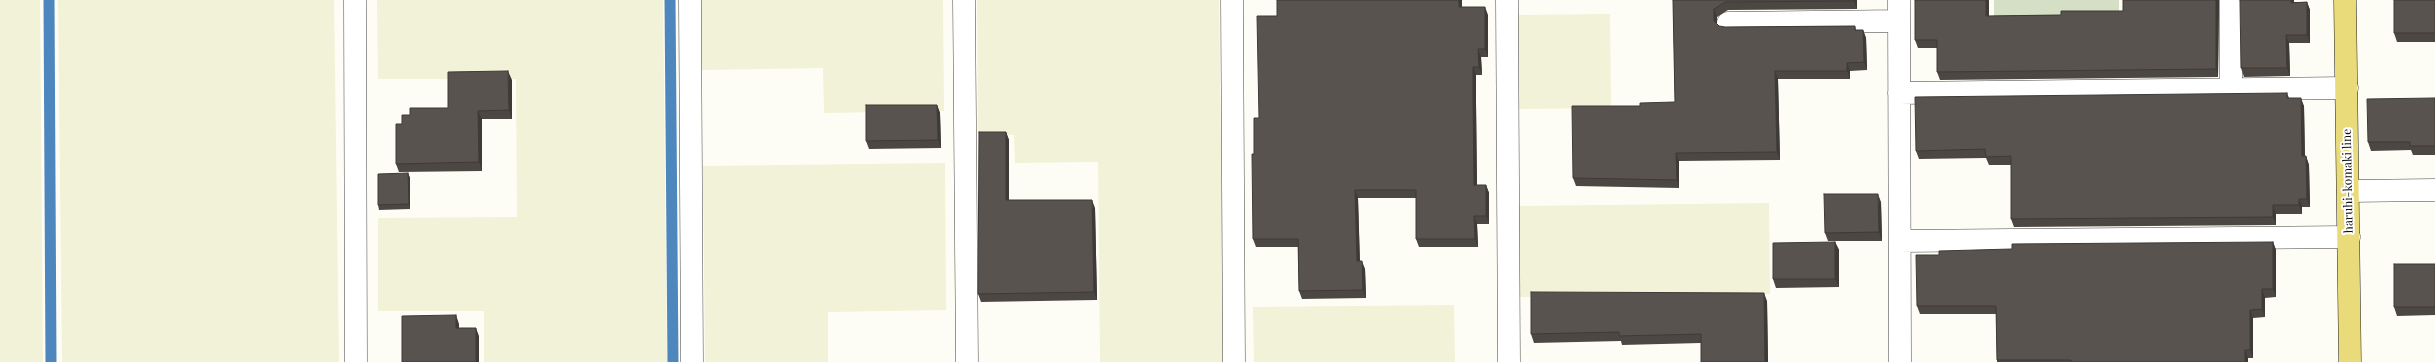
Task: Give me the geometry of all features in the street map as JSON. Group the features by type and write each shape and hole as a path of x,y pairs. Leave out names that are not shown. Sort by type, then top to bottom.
{"main road":[{"name":"haruhi-komaki line","path":"2345,0 2350,362"}],"street":[{"path":"355,0 356,362"},
{"path":"690,0 692,362"},
{"path":"964,0 967,362"},
{"path":"1232,0 1234,362"},
{"path":"1507,0 1508,362"},
{"path":"2230,0 2232,89"},
{"path":"1728,22 1899,10 1900,362"},
{"path":"1899,93 2347,88"},
{"path":"2348,191 2435,190"},
{"path":"1900,241 2348,237"}],"green space":[{"path":"0,0 40,0 43,362 0,362"},
{"path":"58,0 334,0 339,362 62,362"},
{"path":"377,0 663,0 667,362 484,362 484,311 378,311 378,218 517,217 516,79 378,79"},
{"path":"701,0 943,0 944,111 824,113 823,68 702,70"},
{"path":"977,0 1219,0 1224,362 1100,362 1098,162 1015,163 1014,135 978,135"},
{"path":"1994,0 2119,0 2119,15 1994,17"},
{"path":"1610,14 1611,108 1518,109 1517,15"},
{"path":"945,163 946,310 828,312 828,362 705,362 703,166"},
{"path":"1769,203 1770,294 1520,297 1519,206"},
{"path":"1454,305 1455,362 1254,362 1253,307"}],"building":[{"path":"1277,0 1459,0 1459,7 1485,7 1485,49 1478,49 1479,67 1473,67 1473,95 1474,185 1486,185 1486,216 1474,216 1475,239 1416,239 1416,190 1355,190 1357,261 1362,261 1363,290 1299,291 1298,239 1253,239 1252,154 1254,154 1254,118 1259,118 1257,16 1277,16"},
{"path":"1673,0 1854,0 1725,2 1714,9 1714,21 1719,26 1725,27 1855,26 1855,30 1863,30 1864,62 1847,63 1847,71 1775,71 1777,152 1676,153 1677,180 1573,178 1572,106 1640,106 1640,103 1675,102"},
{"path":"1915,0 1986,0 1986,16 2061,15 2061,11 2123,11 2123,0 2216,0 2216,69 1937,72 1937,40 1915,40"},
{"path":"2240,0 2291,0 2291,3 2307,2 2307,35 2286,35 2287,68 2241,68"},
{"path":"2394,0 2435,0 2435,33 2394,33"},
{"path":"508,71 509,110 478,111 479,162 396,164 396,124 402,124 402,115 410,115 410,108 448,108 448,72"},
{"path":"2287,93 2287,98 2301,98 2302,156 2306,156 2307,199 2299,199 2299,205 2273,205 2273,217 2011,219 2011,156 1986,157 1985,149 1916,151 1915,97"},
{"path":"2435,98 2435,146 2410,146 2410,142 2368,142 2367,99"},
{"path":"866,105 937,105 938,140 866,141"},
{"path":"979,132 1006,132 1006,200 1092,200 1094,292 978,294"},
{"path":"408,173 409,204 378,205 378,174"},
{"path":"1824,194 1878,194 1879,232 1825,233"},
{"path":"1835,242 1835,279 1773,279 1773,243"},
{"path":"2273,242 2273,289 2262,289 2262,309 2250,310 2250,350 2245,350 2245,362 2072,362 2071,360 1997,360 1996,306 1917,306 1916,255 1939,255 1939,251 2012,249 2012,244"},
{"path":"2394,264 2435,264 2435,307 2394,307"},
{"path":"1531,292 1764,293 1765,362 1701,362 1701,334 1619,336 1619,332 1531,334"},
{"path":"456,315 456,328 476,328 476,362 402,362 402,316"}],"waterway":[{"path":"49,0 51,362"},
{"path":"670,0 673,362"}]}
